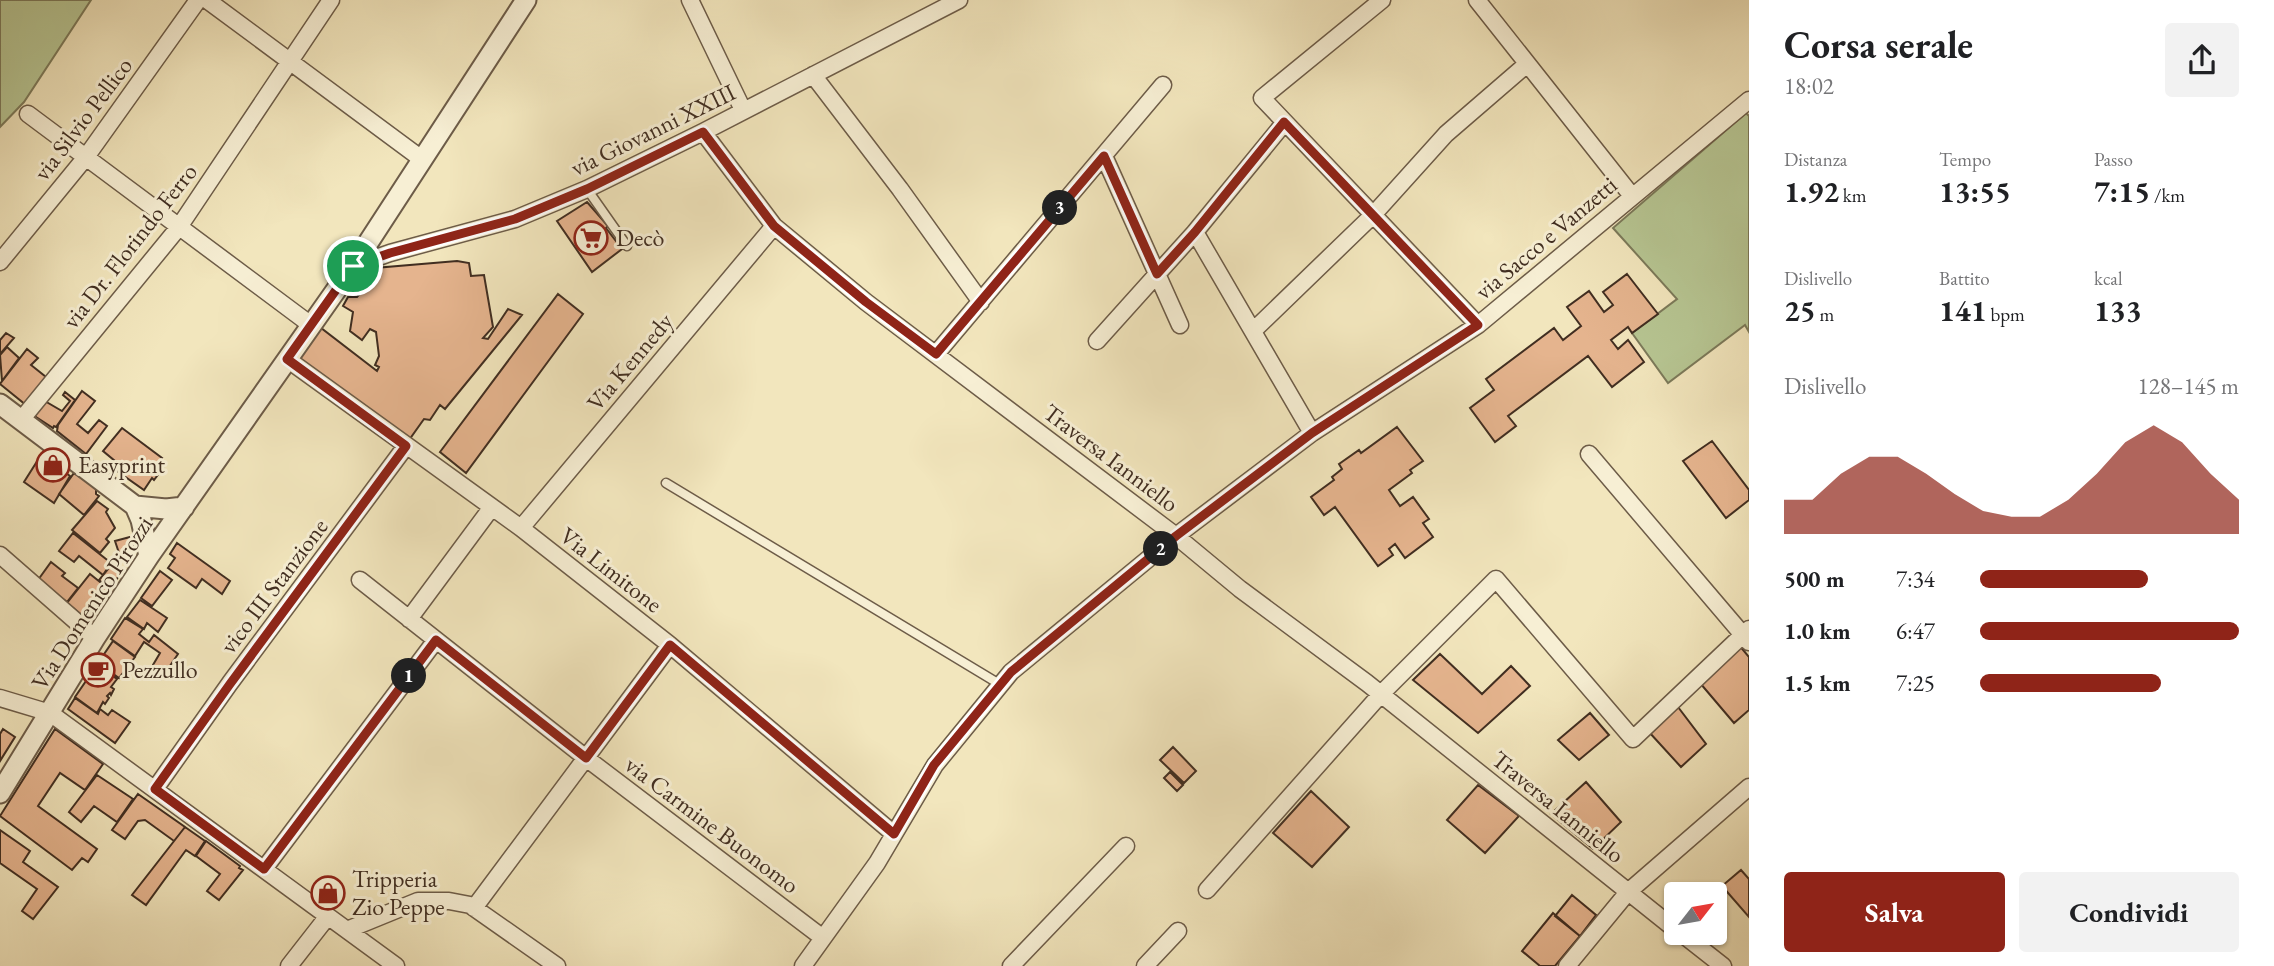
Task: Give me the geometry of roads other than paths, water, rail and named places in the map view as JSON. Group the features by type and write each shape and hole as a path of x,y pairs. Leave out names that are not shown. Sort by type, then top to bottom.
{"street":[{"name":"via Silvio Pellico","path":"0,262 86,157 198,0"},
{"path":"207,0 423,160"},
{"name":"via Dr. Florindo Ferro","path":"21,420 180,227 331,0"},
{"name":"Via Domenico Pirozzi","path":"0,793 149,555 353,266 526,0"},
{"path":"690,0 743,110"},
{"name":"via Giovanni XXIII","path":"353,266 390,253 515,219 587,189 813,75 938,5 959,0"},
{"path":"1382,0 1262,98 1478,325"},
{"path":"1477,0 1632,196"},
{"path":"1253,331 1373,215 1446,134 1527,64"},
{"path":"813,75 900,189 981,302"},
{"path":"936,354 1163,85"},
{"name":"via Sacco e Vanzetti","path":"803,966 877,863 934,765 1011,672 1176,536 1312,433 1478,325 1749,100"},
{"path":"27,114 311,325"},
{"path":"1097,341 1195,232 1284,122"},
{"name":"Traversa Ianniello","path":"703,132 774,226 866,302 1381,694 1664,920"},
{"path":"1104,156 1180,325"},
{"name":"Via Kennedy","path":"520,528 774,226"},
{"path":"1195,232 1312,433"},
{"name":"Via Limitone","path":"287,359 492,507 670,645 894,834"},
{"path":"0,404 138,513 155,532 175,519 158,509 138,513"},
{"name":"vico III Stanzione","path":"155,789 406,446"},
{"path":"1208,890 1381,694 1496,579 1633,739 1747,635 1589,454"},
{"path":"409,619 492,507"},
{"path":"138,513 149,555"},
{"path":"0,555 95,638"},
{"name":"via Carmine Buonomo","path":"360,580 586,758 823,939"},
{"path":"264,869 436,640"},
{"path":"474,908 670,645"},
{"path":"0,698 50,713 397,966"},
{"path":"1567,966 1628,892 1749,787"},
{"path":"1011,966 1126,846"},
{"path":"347,930 418,901 449,901 474,908 557,966"},
{"path":"289,966 328,916"},
{"path":"1145,966 1178,931"},
{"path":"1696,945 1723,966"}],"lane":[{"path":"587,189 627,246"},
{"path":"666,483 1001,685"}],"place":[{"name":"Decò","path":"591,238"},
{"name":"Easyprint","path":"53,465"},
{"name":"Pezzullo","path":"98,670"},
{"name":"Tripperia Zio Peppe","path":"328,893"}]}
